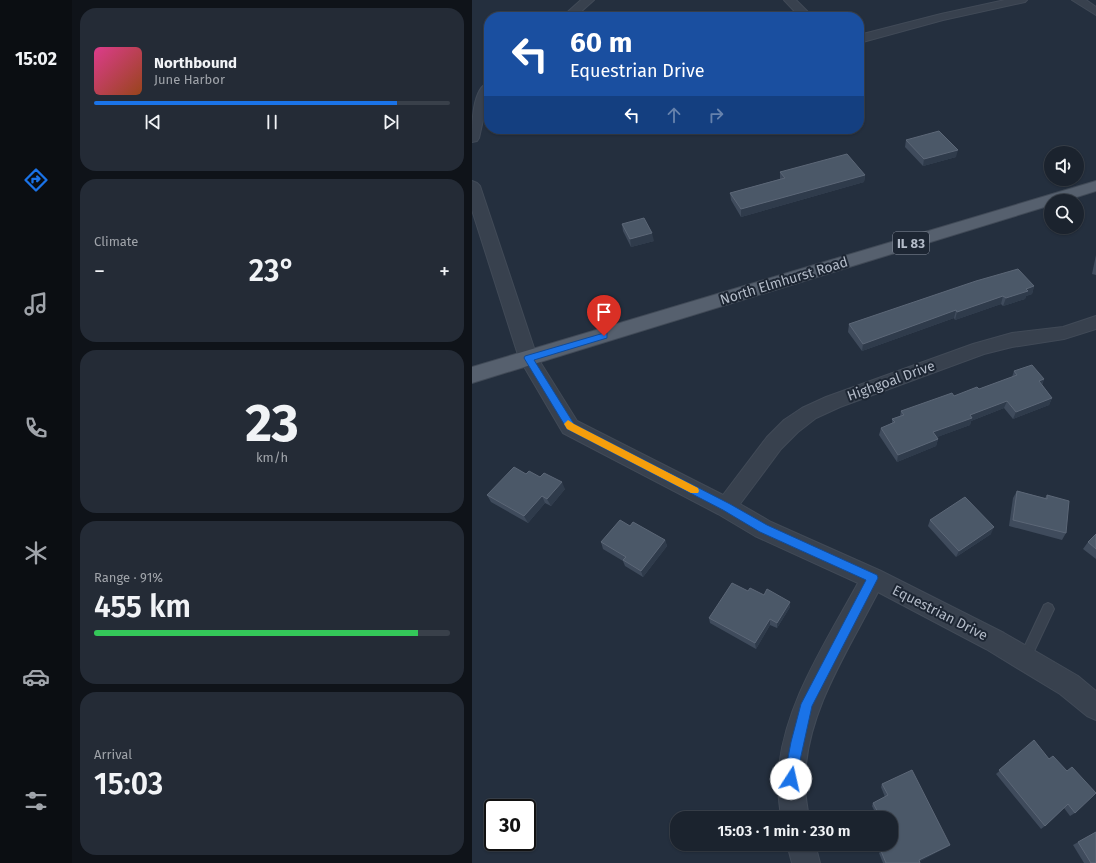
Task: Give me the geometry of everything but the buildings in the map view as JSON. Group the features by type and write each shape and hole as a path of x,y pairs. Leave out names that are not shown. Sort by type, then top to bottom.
{"main road":[{"name":"North Elmhurst Road","path":"472,375 1096,186"}],"street":[{"path":"574,12 588,0"},
{"path":"790,0 802,12"},
{"path":"864,38 1021,0"},
{"path":"1078,0 1096,12"},
{"path":"472,138 483,90"},
{"name":"Equestrian Drive","path":"472,186 528,358 570,427 726,507 763,528 873,578 995,641 1069,685 1096,707"},
{"name":"Highgoal Drive","path":"726,507 774,443 791,426 809,413 833,402 979,349 1012,340 1064,333 1096,322"},
{"path":"794,811 791,779 797,742 807,704 873,578"},
{"path":"803,851 806,863"}],"lane":[{"path":"1025,658 1048,609"}],"slow traffic":[{"path":"568,424 570,427 694,491"}],"route":[{"path":"604,336 528,358 570,427 726,507 763,528 873,578 807,704 797,742 791,779"}]}
